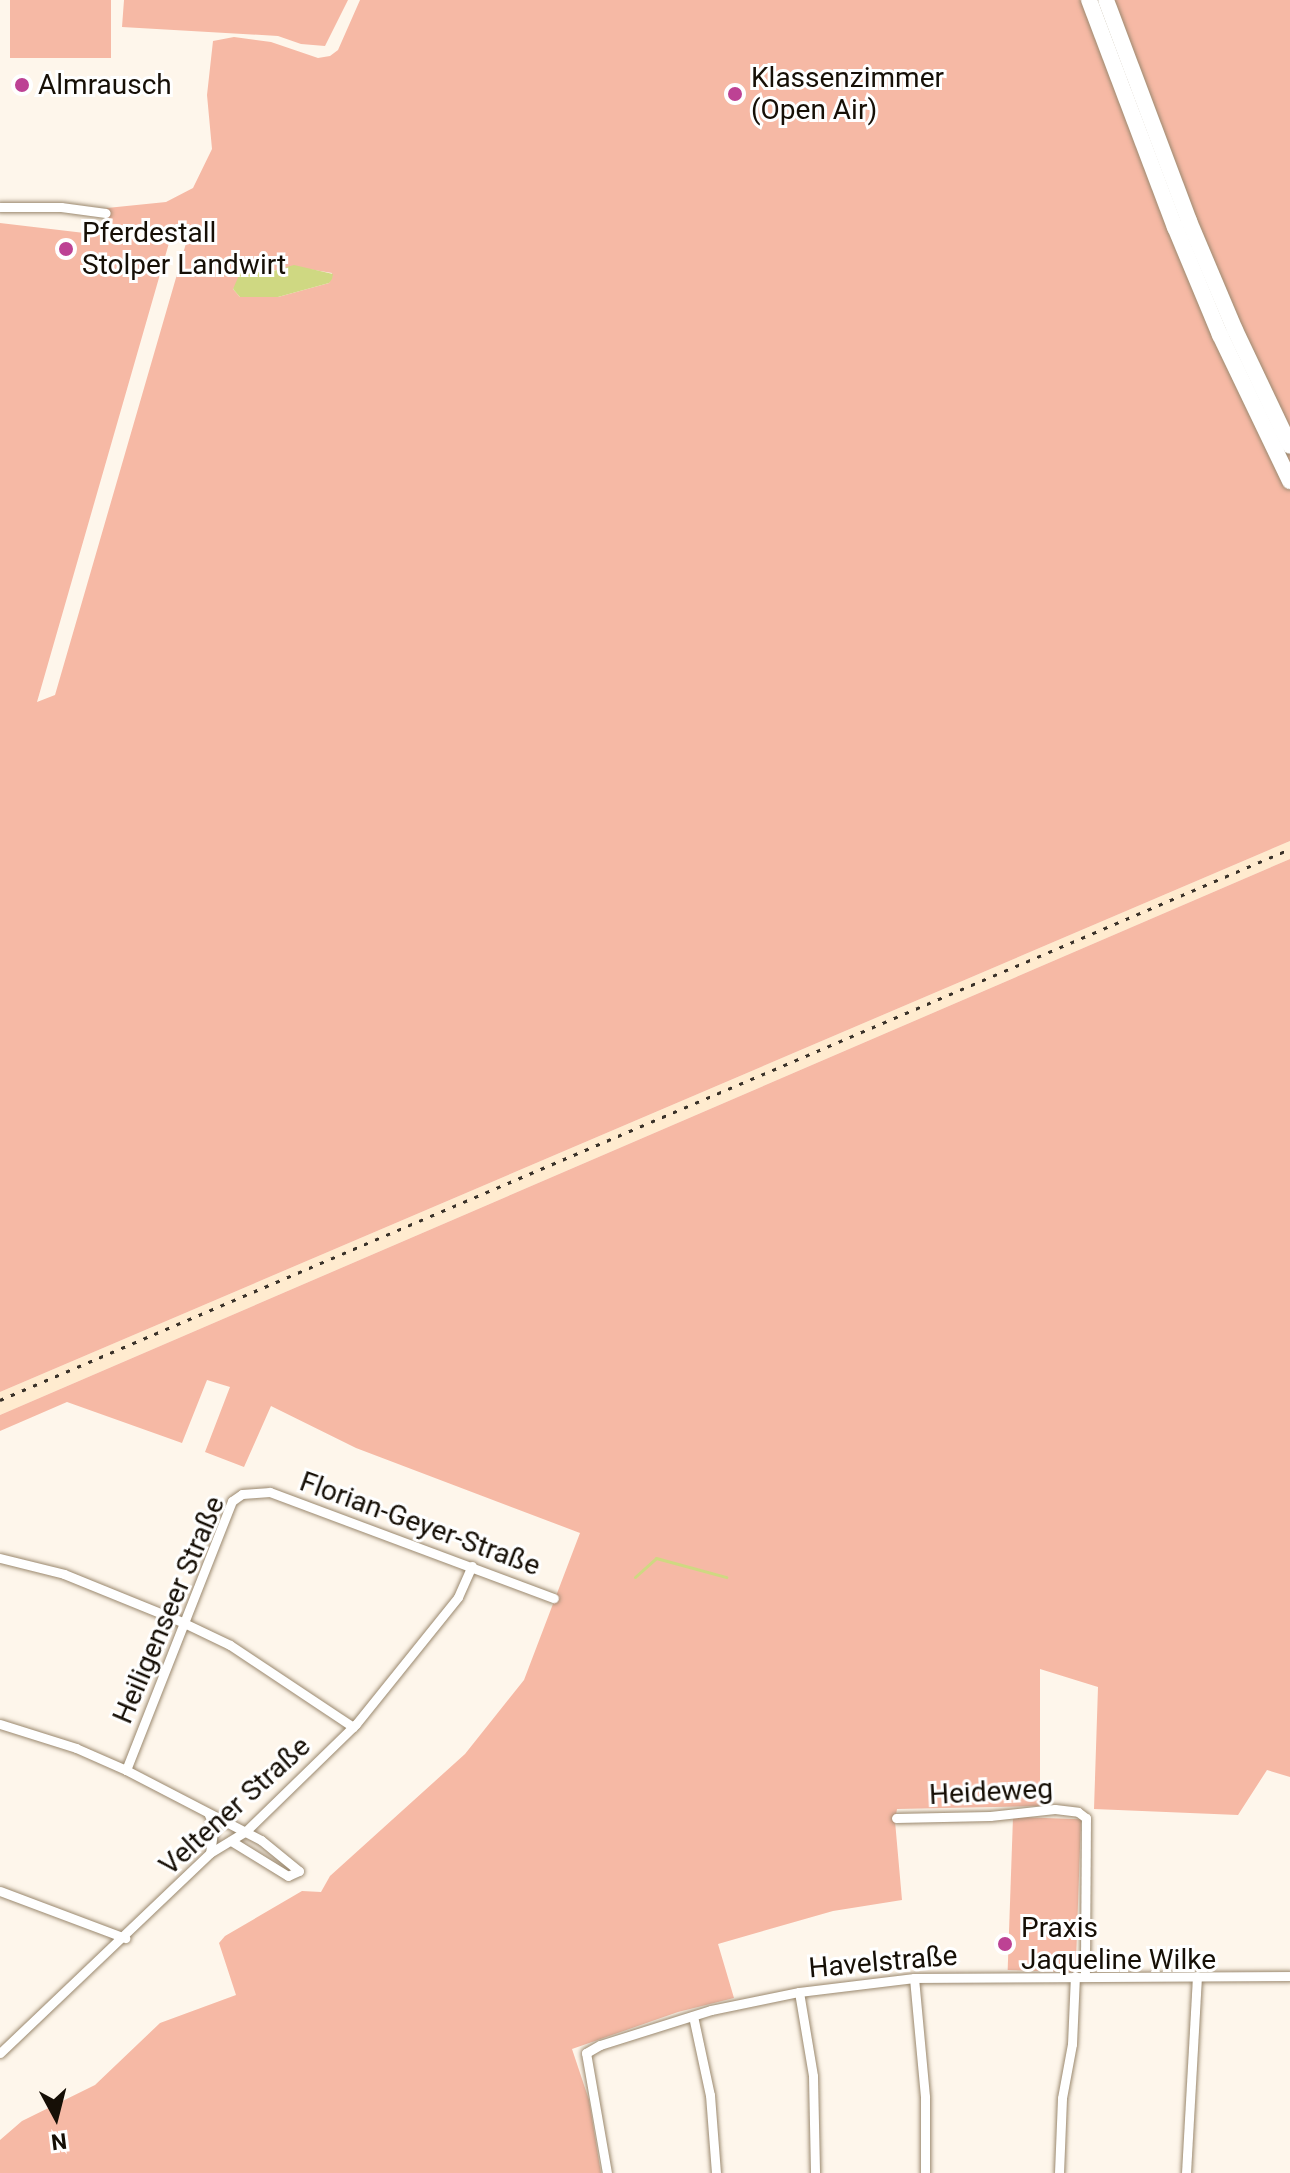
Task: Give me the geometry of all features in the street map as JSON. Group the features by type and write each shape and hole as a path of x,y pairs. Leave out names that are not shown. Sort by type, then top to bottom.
{"highway":[{"path":"1089,0 1180,241 1220,335 1290,481"},
{"path":"1106,0 1195,235 1290,446"}],"street":[{"path":"0,207 61,207 106,213"},
{"name":"Heiligenseer Straße","path":"126,1770 232,1501 253,1491 270,1492"},
{"name":"Florian-Geyer-Straße","path":"270,1492 554,1598"},
{"path":"0,1558 64,1574 182,1622 230,1645 353,1727"},
{"name":"Veltener Straße","path":"0,2053 125,1938 210,1853 246,1831 353,1727 458,1597 472,1566"},
{"path":"0,1724 76,1748 126,1770 209,1815 246,1831 292,1861 299,1871 288,1876 231,1841"},
{"name":"Heideweg","path":"896,1818 990,1816 1055,1809 1078,1812 1086,1818 1080,1976"},
{"path":"209,1815 214,1825 210,1853"},
{"path":"0,1891 125,1938"},
{"path":"1059,2173 1062,2098 1080,1976"},
{"path":"1186,2173 1197,1976"},
{"name":"Havelstraße","path":"607,2173 586,2053 600,2045 737,2003 914,1978 1290,1976"},
{"path":"914,1978 925,2097 925,2173"},
{"path":"799,1992 813,2076 815,2173"},
{"path":"693,2016 710,2095 716,2173"}],"shaded area":[{"path":"10,0 111,0 111,58 10,58"},
{"path":"124,0 348,0 325,46 301,44 278,36 122,27"},
{"path":"360,0 1290,0 1290,841 0,1392 0,223 169,243 37,702 55,695 189,233 105,223 107,208 166,202 193,188 212,149 207,95 213,41 234,37 271,42 318,58 330,56 338,50","holes":["308,269 332,273 329,283 278,297 240,297 233,289 248,271"]},
{"path":"294,265 333,274 332,279 329,283 278,297 240,297 233,289 240,273 273,271"},
{"path":"1290,841 1290,859 0,1415 0,1392"},
{"path":"1290,859 1290,1777 1267,1770 1238,1815 1094,1809 1098,1687 1040,1669 1040,1806 897,1809 895,1821 902,1900 833,1911 718,1944 734,1998 678,2012 572,2049 589,2100 601,2173 0,2173 0,2140 22,2121 95,2085 160,2023 236,1995 219,1943 225,1936 302,1891 321,1892 330,1876 465,1754 524,1680 580,1533 356,1448 271,1406 244,1467 205,1452 230,1387 207,1380 182,1443 67,1402 0,1431 0,1415"},
{"path":"1013,1817 1081,1819 1076,1972 1008,1970"}],"waterway":[{"path":"635,1577 656,1558 726,1577"}],"railway":[{"path":"0,1400 1290,849"}],"place":[{"name":"Almrausch","path":"22,85"},
{"name":"Klassenzimmer (Open Air)","path":"735,94"},
{"name":"Pferdestall Stolper Landwirt","path":"66,249"},
{"name":"Praxis Jaqueline Wilke","path":"1005,1944"}]}
